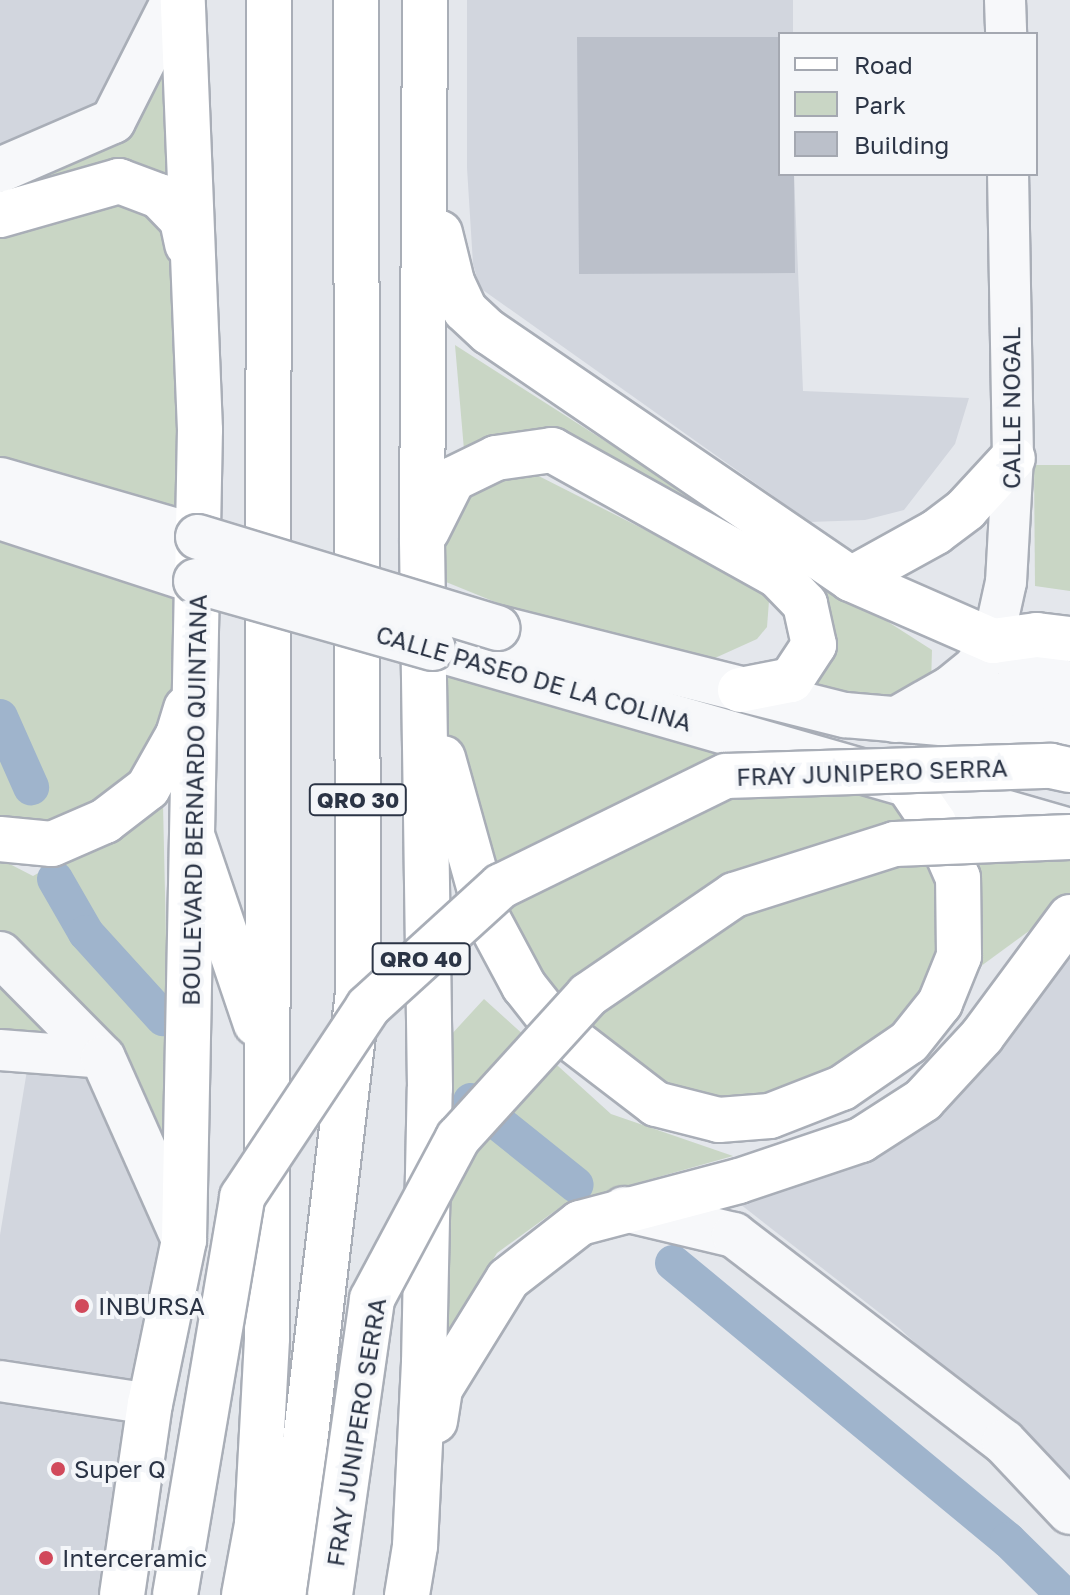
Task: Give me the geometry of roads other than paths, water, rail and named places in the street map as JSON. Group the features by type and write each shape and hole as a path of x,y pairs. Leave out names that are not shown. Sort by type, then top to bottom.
{"main road":[{"name":"BOULEVARD BERNARDO QUINTANA","path":"122,1595 150,1404 184,1240 200,430 191,266 183,0"},
{"path":"244,1595 257,1524 267,1338 269,0"},
{"name":"QRO 30","path":"287,1595 358,992 356,0"},
{"path":"415,1546 430,1088 422,540 425,0"},
{"path":"426,172 452,282 465,310 489,332 851,579 993,641 1037,635 1070,639"},
{"path":"0,215 119,181 159,196 182,220 191,266"},
{"path":"422,540 453,479 496,458 552,450 778,576 805,604 814,645 791,680 740,690"},
{"path":"851,579 936,532 966,509 1013,458"},
{"path":"0,839 52,844 105,821 148,788 178,735 195,679"},
{"path":"426,695 488,919 524,986 557,1028 656,1104 719,1120 770,1116 842,1088 909,1042 940,1003 959,956 958,878 934,823 910,788"},
{"name":"FRAY JUNIPERO SERRA","path":"175,1595 242,1197 368,1007 501,886 726,776 1051,766 1070,770"},
{"name":"FRAY JUNIPERO SERRA","path":"330,1595 372,1299 458,1138 588,995 734,895 895,844 1070,834"},
{"path":"194,841 268,1057"},
{"path":"407,1595 440,1389 508,1279 580,1223 739,1181 861,1140 923,1100 982,1036 1070,917"}],"street":[{"path":"0,170 113,121 174,0"},
{"path":"1005,0 1006,32"},
{"name":"CALLE NOGAL","path":"993,641 1006,582 1013,458 1008,176"},
{"name":"CALLE PASEO DE LA COLINA","path":"0,480 183,532 492,645 910,788 1070,834"},
{"name":"CALLE PASEO DE LA COLINA","path":"0,517 181,576 492,645 740,690 845,715 985,727 1070,725"},
{"path":"895,720 951,688 976,668 993,641 1063,684"},
{"path":"895,720 1063,684"},
{"path":"910,788 995,789 1070,807"},
{"path":"0,954 103,1058 184,1240"},
{"path":"15,1051 103,1058"},
{"path":"624,1209 734,1235 1004,1442 1070,1512"},
{"path":"0,1381 150,1404"}],"waterway":[{"path":"0,717 31,787"},
{"path":"55,879 86,933 163,1018"},
{"path":"471,1101 576,1185"},
{"path":"673,1263 1008,1540 1064,1595"}],"place":[{"name":"INBURSA","path":"82,1306"},
{"name":"Super Q","path":"58,1469"},
{"name":"Interceramic","path":"46,1558"}]}
